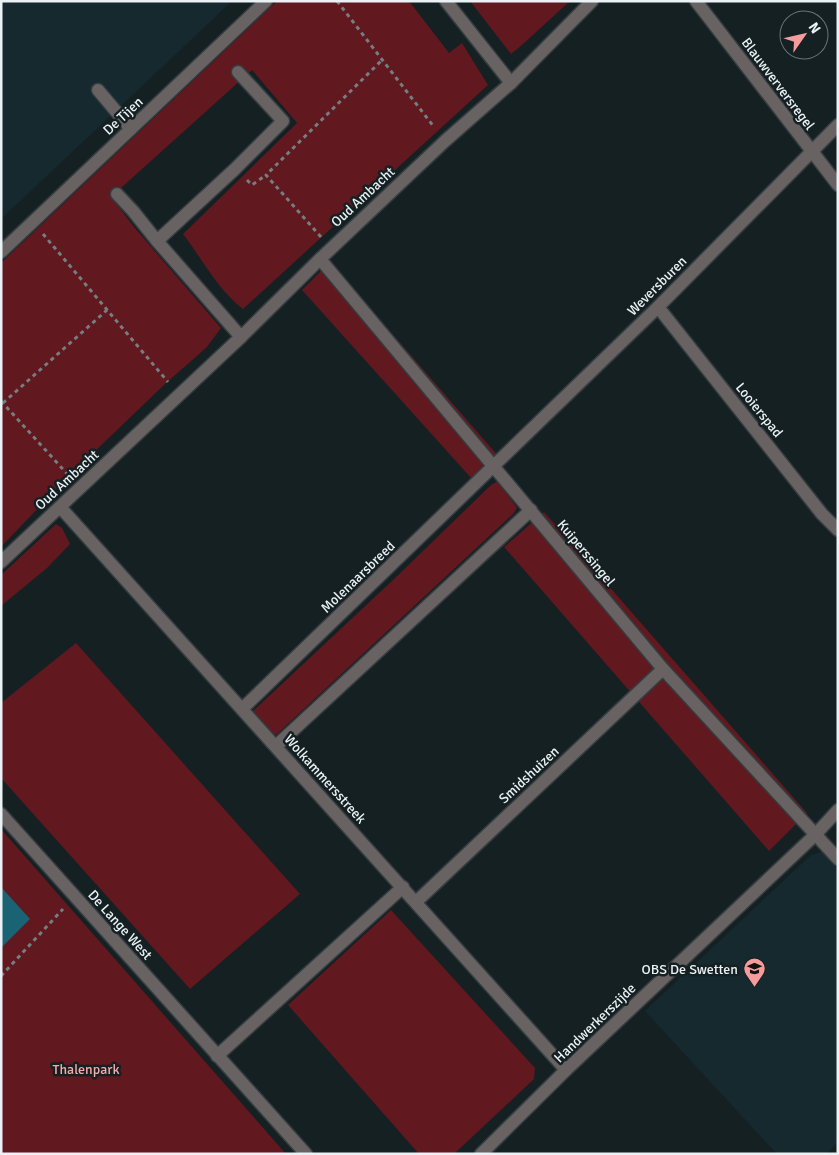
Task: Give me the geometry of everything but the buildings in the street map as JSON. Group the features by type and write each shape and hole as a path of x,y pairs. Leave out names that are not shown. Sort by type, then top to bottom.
{"street":[{"name":"De Tijen","path":"1,252 266,1"},
{"path":"446,1 511,83"},
{"name":"Oud Ambacht","path":"1,562 241,338 331,248 445,140 511,83 592,1"},
{"name":"Blauwverversregel","path":"696,1 838,185"},
{"path":"157,241 235,169 283,121 238,72"},
{"path":"98,90 131,129"},
{"name":"Weversburen","path":"494,466 658,308 838,125"},
{"path":"117,194 241,338"},
{"name":"Kuiperssingel","path":"320,259 663,669 838,859"},
{"name":"Looierspad","path":"658,308 822,514 838,530"},
{"name":"Molenaarsbreed","path":"242,709 494,466"},
{"name":"Wolkammersstreek","path":"61,508 566,1070"},
{"path":"276,746 531,510"},
{"name":"Smidshuizen","path":"416,902 663,669"},
{"name":"Handwerkerszijde","path":"481,1154 566,1070 816,835 838,810"},
{"name":"De Lange West","path":"1,814 306,1154"},
{"path":"217,1056 403,887"}],"path":[{"path":"337,1 445,140"},
{"path":"331,248 266,175 382,60"},
{"path":"33,222 179,396"},
{"path":"80,488 2,402 107,310"},
{"path":"1,976 74,897"}],"shaded area":[{"path":"1,1 232,1 1,219"},
{"name":"OBS De Swetten","path":"822,852 838,869 838,1143 826,1154 777,1154 645,1011 811,855"}],"green space":[{"path":"277,1 409,1 449,53 462,43 488,85 243,309 218,284 183,234 297,123 252,70 111,197 134,227 221,328 207,347 165,384 64,481 1,547 1,263"},
{"path":"470,1 570,1 511,54"},
{"path":"330,262 499,457 472,479 302,290"},
{"path":"498,481 517,508 513,514 276,735 269,731 253,711 491,485"},
{"path":"544,512 807,813 769,851 504,547"},
{"path":"56,524 62,528 70,544 47,568 1,606 1,575"},
{"path":"76,643 300,894 190,989 1,778 1,703"},
{"name":"Thalenpark","path":"1,829 286,1154 1,1154"},
{"path":"391,910 535,1068 534,1079 454,1154 419,1154 288,1005"}],"water":[{"path":"1,887 30,919 1,948"}],"place":[{"name":"OBS De Swetten","path":"754,988"}]}
